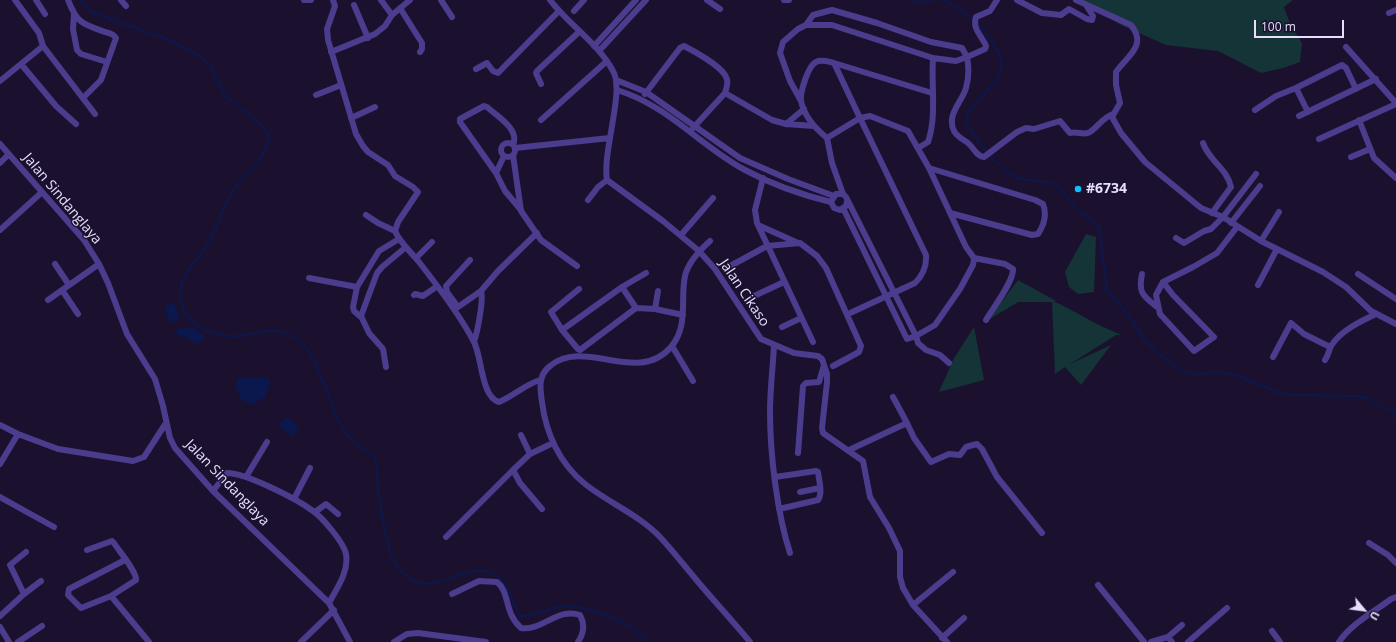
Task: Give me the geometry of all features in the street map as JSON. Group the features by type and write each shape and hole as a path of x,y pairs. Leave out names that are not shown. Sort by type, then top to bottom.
{"street":[{"path":"15,0 39,33 43,46 96,114"},
{"path":"36,0 45,14"},
{"path":"68,0 74,14 88,26 116,37 99,84 83,98"},
{"path":"121,0 126,6"},
{"path":"304,0 311,0"},
{"path":"333,0 335,6 327,29 331,52 356,134 368,152 388,165 395,176 413,187 418,192 398,222 394,231"},
{"path":"381,0 392,15"},
{"path":"331,52 368,38 381,31 392,15 410,0"},
{"path":"441,0 452,17"},
{"path":"550,0 579,32 599,51 614,72 616,80 617,90 606,157 607,180 598,187 588,200"},
{"path":"574,11 584,0"},
{"path":"594,46 636,0"},
{"path":"599,51 646,0"},
{"path":"709,0 720,9"},
{"path":"784,0 789,0"},
{"path":"949,363 940,355 926,350 918,343 916,336 854,210 843,194 832,163 827,138 814,126 804,109 790,81 780,53 783,42 798,28 806,25 832,25 933,58 956,61 985,49 986,46 977,33 975,20 990,11 997,0"},
{"path":"1017,0 1042,13 1061,15 1069,9 1087,20 1092,20 1093,16 1085,4"},
{"path":"806,25 814,15 832,10 877,23 931,42 962,48 967,57 968,79 966,89 953,112 953,128 956,134 981,156 988,156 1010,137 1026,128 1034,129 1060,121 1070,133 1076,132 1086,134 1091,132 1104,118 1113,114 1120,102 1116,85 1116,72 1134,51 1137,39 1134,30 1131,25 1076,0"},
{"path":"354,5 368,38"},
{"path":"400,8 422,43 422,49 420,52"},
{"path":"1389,13 1396,10"},
{"path":"476,69 487,63 493,71 498,73 559,11"},
{"path":"74,14 73,29 77,50 81,54 107,62"},
{"path":"609,29 614,34"},
{"path":"541,84 536,73 537,71 579,32"},
{"path":"0,81 43,46"},
{"path":"642,99 680,48 684,46 725,74 728,82 725,93 691,131"},
{"path":"1318,139 1396,104 1376,79 1346,47"},
{"path":"918,148 928,142 932,120 933,58"},
{"path":"801,101 801,92 812,66 816,62 824,60 932,93"},
{"path":"541,120 607,61"},
{"path":"834,63 841,81 926,255 926,266 921,277 915,283 848,314"},
{"path":"21,64 56,106 76,124"},
{"path":"1255,110 1276,96 1296,88 1342,65 1346,68 1356,88"},
{"path":"1299,116 1376,79"},
{"path":"616,80 646,92 696,125 740,158 832,199"},
{"path":"316,95 341,85"},
{"path":"1296,88 1308,112"},
{"path":"617,90 642,99 691,131 745,170 763,178 832,199 843,194"},
{"path":"725,93 772,120 786,124 814,126"},
{"path":"521,211 513,155 515,140 514,133 487,107 484,106 460,119 460,122 496,173 505,191 537,233 549,247 577,266"},
{"path":"351,118 375,107"},
{"path":"786,124 804,109"},
{"path":"1113,114 1114,122 1145,162 1201,208 1223,217 1261,241 1332,278 1346,287 1365,306 1376,314 1396,324"},
{"path":"827,138 860,118 870,116 905,128 908,131 929,168 966,247 974,258 1005,264 1013,269 1014,274 986,320"},
{"path":"1359,120 1374,158 1396,178"},
{"path":"504,156 501,151 502,145 508,143 514,146 610,138"},
{"path":"1203,143 1207,153 1225,171 1231,184 1230,189 1212,213"},
{"name":"Jalan Sindanglaya","path":"0,144 41,193 84,240 99,264 108,283 127,334 155,379 170,438 175,448 213,491 329,603 350,642"},
{"path":"1350,157 1370,149"},
{"path":"0,163 9,154"},
{"path":"504,156 510,157 513,155"},
{"path":"496,173 504,156"},
{"path":"929,168 1035,200 1043,204 1045,208 1042,228 1038,234 1032,235 950,213"},
{"path":"1176,238 1184,243 1204,231 1211,230 1223,217 1256,174"},
{"path":"763,178 755,210 758,225 813,342"},
{"name":"Jalan Cikaso","path":"607,180 681,235 699,251 714,269 761,339 800,354 818,356 824,363"},
{"path":"1231,223 1260,186"},
{"path":"0,230 41,193"},
{"path":"681,235 713,198"},
{"path":"832,199 834,208 843,208"},
{"path":"843,208 847,201"},
{"path":"843,208 907,339 916,336 935,325 944,314 973,265 974,258"},
{"path":"1261,241 1279,212"},
{"path":"366,215 394,231 416,258 474,342 487,389 495,400 500,402 511,397 527,384 540,380"},
{"path":"758,225 800,244 817,256 826,268 860,339 861,349 859,352 833,366"},
{"path":"1157,307 1156,295 1163,282 1194,267 1217,253 1237,227"},
{"path":"470,260 447,283 447,292 458,307 481,291 498,270 537,233"},
{"path":"386,367 383,348 370,333 362,318 354,311 353,307 357,286 379,251 399,239"},
{"path":"416,258 432,242"},
{"path":"710,242 699,251 685,276 681,327 672,346 656,358 643,362 632,363 583,356 566,357 549,366 540,380 543,413 553,443 564,463 585,484 635,516 659,536 750,642"},
{"path":"732,265 767,246 800,244"},
{"path":"362,318 377,273 406,247"},
{"path":"1258,285 1277,249"},
{"path":"55,264 69,286"},
{"path":"48,300 99,264"},
{"path":"562,330 622,287 646,273"},
{"path":"1142,274 1140,285 1142,293 1157,307 1169,326 1194,352 1214,337 1173,296 1163,282"},
{"path":"1358,274 1396,299"},
{"path":"309,278 357,286"},
{"path":"754,296 784,282"},
{"path":"414,295 423,296 436,287"},
{"path":"622,287 636,308"},
{"path":"579,289 551,312 562,330 580,350 636,308 655,309 683,315"},
{"path":"62,290 78,314"},
{"path":"474,342 479,327 482,297 481,291"},
{"path":"655,309 658,291"},
{"path":"1146,297 1156,295"},
{"path":"1325,360 1330,347 1346,331 1376,314"},
{"path":"782,327 801,318"},
{"path":"1273,357 1291,323 1304,334 1330,347"},
{"path":"774,345 770,413 779,509 783,533 790,553"},
{"path":"672,346 693,381"},
{"path":"824,363 827,382 822,431 824,435 858,456 865,465 870,497 896,541 901,557 899,565 902,583 913,605 944,640 964,618"},
{"path":"798,453 803,386 806,383 819,382 824,363"},
{"path":"893,397 914,438 931,462 949,454 960,455 966,447 979,445 997,478 1042,533"},
{"path":"849,450 907,423"},
{"path":"0,425 18,434 58,449 133,461 144,457 166,424"},
{"path":"0,464 18,434"},
{"path":"521,435 530,454"},
{"path":"246,478 267,442"},
{"path":"446,537 530,454 553,443"},
{"path":"294,499 310,468"},
{"path":"513,470 520,484 542,510"},
{"path":"775,477 816,471 818,472 820,488 820,496 818,500 779,509"},
{"path":"213,491 226,473 246,478 294,499 315,512 343,546 346,556 344,575 329,603"},
{"path":"800,492 820,488"},
{"path":"0,497 54,527"},
{"path":"315,512 326,504 338,514"},
{"path":"87,550 112,541 125,560 136,577 136,580 111,596 81,608 68,595 69,589 125,560"},
{"path":"1369,543 1388,555 1396,563"},
{"path":"24,594 9,563 26,552"},
{"path":"913,605 953,572"},
{"path":"0,616 41,581"},
{"path":"452,594 479,581 497,582 504,590 510,613 521,628 530,628 569,612 580,615 584,627 578,642"},
{"path":"1098,585 1144,642"},
{"path":"111,596 149,642"},
{"path":"1339,642 1344,635 1359,623 1391,599 1396,597"},
{"path":"1188,642 1227,608"},
{"path":"301,642 334,610"},
{"path":"1151,642 1170,640 1182,625"},
{"path":"18,642 42,626"},
{"path":"0,627 9,642"},
{"path":"1272,631 1280,642"},
{"path":"394,642 407,634 418,633 486,642"}],"green space":[{"path":"1073,0 1293,0 1284,7 1291,26 1302,43 1300,62 1261,73 1218,51 1166,45 1121,25 1086,5"},
{"path":"1086,234 1096,237 1094,292 1078,294 1069,287 1065,272"},
{"path":"1018,280 1056,301 1054,302 1121,335 1116,335 1070,364 1111,345 1081,385 1065,367 1055,374 1052,302 1018,302 988,320"},
{"path":"974,327 984,380 939,392 953,360"}],"shaded area":[{"path":"174,303 180,319 170,323 164,307"},
{"path":"183,326 187,329 186,331 190,326 205,336 198,345 183,335 181,338 175,333"},
{"path":"239,377 269,378 270,383 265,397 251,405 241,399 235,387"},
{"path":"287,417 299,427 292,437 278,425"}],"waterway":[{"path":"81,0 90,12 167,39 197,54 209,64 226,97 261,124 269,136 262,156 236,186 212,237 184,277 180,293 181,302 186,314 192,322 212,332 226,336 239,336 278,331 297,339 306,347 313,358 336,416 343,429 353,442 375,457 381,513 395,565 411,579 425,584 471,572 489,572 496,575 504,583 520,616 535,614 553,608 566,606 595,611 632,627 647,642"},
{"path":"911,0 920,3 933,0"},
{"path":"942,0 957,7 975,20"},
{"path":"978,23 997,50 1001,60 1001,69 998,78 992,86 971,108 967,116 966,123 975,137 1002,168 1021,179 1046,182 1055,185 1062,190 1080,212 1097,224 1099,227 1107,290 1135,324 1143,339 1156,352 1183,371 1194,375 1216,372 1225,373 1242,377 1279,393 1290,395 1359,396 1370,399 1396,416"}],"place":[{"name":"#6734","path":"1078,189"}]}
